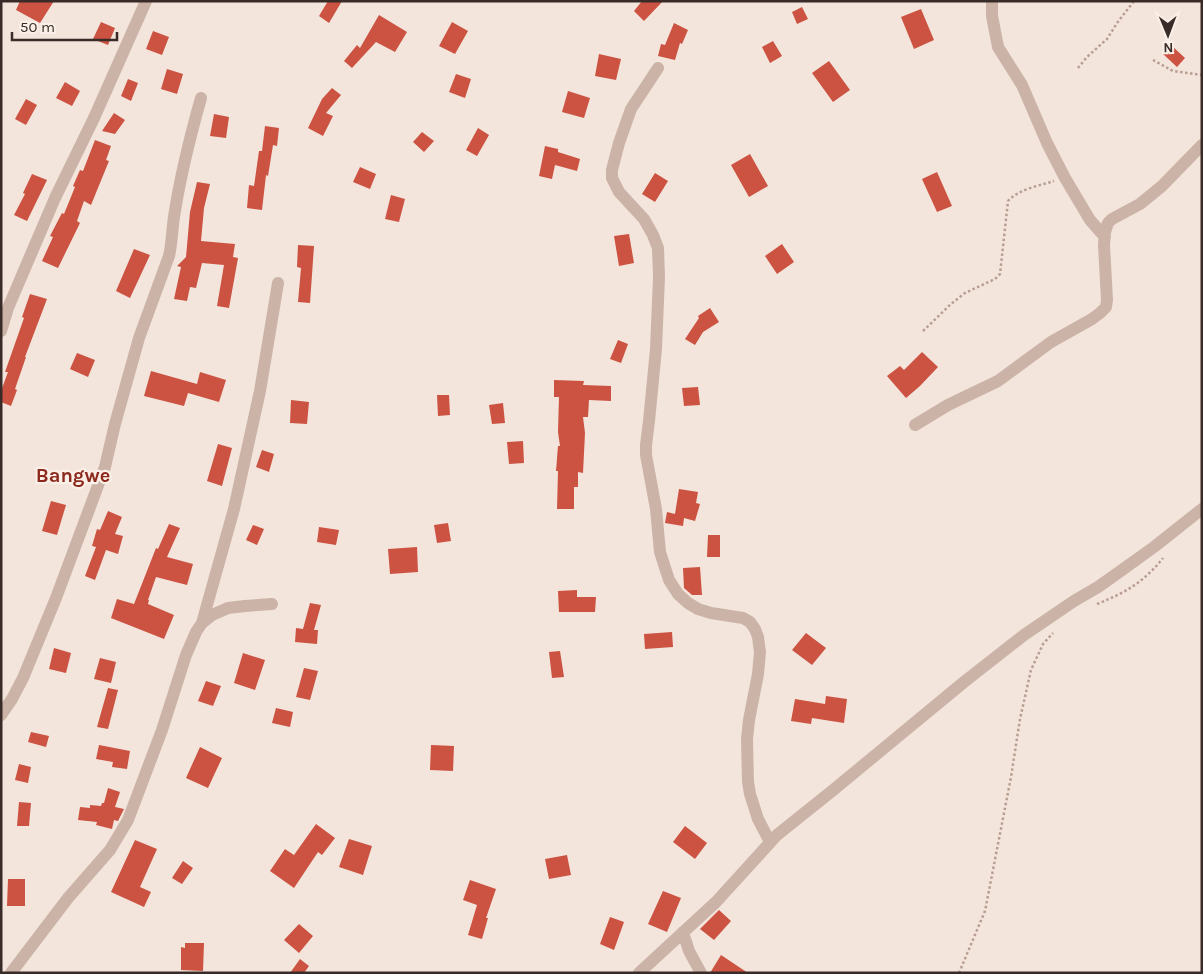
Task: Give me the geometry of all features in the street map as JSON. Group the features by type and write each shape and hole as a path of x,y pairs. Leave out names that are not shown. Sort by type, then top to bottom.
{"street":[{"path":"1,331 8,308 55,198 94,118 146,1"},
{"path":"992,1 992,16 998,47 1022,85 1047,143 1065,178 1090,220 1105,237"},
{"path":"658,68 632,109 619,143 612,170 612,178 619,192 644,219 658,248 660,277 656,349 646,455 655,502 660,552 669,580 678,594 688,603 698,609 712,613 743,618 750,622 755,629 760,652 747,739 748,782 758,819 770,842"},
{"path":"1,714 12,699 23,678 56,598 104,467 114,424 140,338 169,256 184,166 201,98"},
{"path":"915,425 948,405 998,381 1051,342 1100,313 1106,307 1107,300 1106,228 1112,219 1140,204 1162,186 1202,145"},
{"path":"11,973 68,898 110,850 128,820 162,730 186,655 202,623 234,509 260,391 278,283"},
{"path":"639,973 716,902 777,835 1024,635 1074,600 1122,571 1202,509"},
{"path":"202,623 212,615 228,608 272,604"},
{"path":"683,932 689,952 701,973"}],"path":[{"path":"1078,68 1087,56 1107,39 1134,1"},
{"path":"1153,60 1173,71 1202,74"},
{"path":"923,331 951,304 966,293 995,279 1000,274 1008,201 1013,196 1034,187 1065,178"},
{"path":"1092,606 1111,598 1143,580 1165,555"},
{"path":"959,973 985,911 1011,777 1020,719 1031,670 1044,644 1058,628"}],"building":[{"path":"20,1 54,1 40,23 16,10"},
{"path":"328,1 342,1 329,23 319,16"},
{"path":"642,1 663,1 644,21 634,11"},
{"path":"802,7 808,19 797,24 792,12"},
{"path":"921,9 934,40 914,49 901,17"},
{"path":"379,15 407,32 395,52 376,42 352,68 344,61 357,45 360,48"},
{"path":"101,22 115,28 108,45 93,39"},
{"path":"452,22 468,31 455,54 439,46"},
{"path":"674,23 688,30 682,44 680,43 675,60 658,56 661,44 665,45"},
{"path":"153,31 169,37 162,55 146,49"},
{"path":"773,41 782,56 770,63 762,47"},
{"path":"1171,45 1185,58 1177,67 1163,54"},
{"path":"599,54 621,59 616,80 595,76"},
{"path":"829,61 850,90 833,102 812,73"},
{"path":"167,69 183,74 177,94 161,89"},
{"path":"456,74 471,79 465,98 449,92"},
{"path":"128,79 138,83 131,101 121,96"},
{"path":"65,82 80,91 72,106 56,98"},
{"path":"332,88 341,95 326,113 333,116 323,136 308,128 322,99"},
{"path":"568,91 590,98 584,118 562,112"},
{"path":"26,99 37,105 26,125 15,119"},
{"path":"114,113 125,120 115,134 102,131"},
{"path":"214,114 229,117 226,138 210,136"},
{"path":"265,126 279,128 277,146 273,145 268,176 266,175 262,210 247,208 249,185 254,186 259,151 262,151"},
{"path":"478,128 489,135 477,156 466,150"},
{"path":"422,132 434,141 424,152 413,142"},
{"path":"95,140 111,146 106,160 109,161 91,205 84,201 77,221 80,223 58,268 42,261 53,237 50,236 62,213 64,214 75,187 73,186 80,170 83,171"},
{"path":"545,146 558,149 558,152 580,159 577,171 555,165 552,179 539,176"},
{"path":"750,154 768,186 749,197 731,165"},
{"path":"360,167 376,174 370,189 353,182"},
{"path":"937,172 952,206 937,212 922,179"},
{"path":"655,173 668,181 655,202 642,194"},
{"path":"32,174 47,180 27,221 14,215 25,194 23,193"},
{"path":"197,182 210,184 204,208 201,241 235,244 233,257 238,258 229,308 217,306 224,265 202,263 196,288 190,287 187,301 174,299 181,267 177,266 186,257 190,212"},
{"path":"391,195 405,199 399,222 385,219"},
{"path":"629,234 634,263 619,266 614,236"},
{"path":"782,244 794,262 777,274 765,256"},
{"path":"298,245 314,246 310,303 298,302 301,268 297,267"},
{"path":"134,249 150,255 130,298 116,291"},
{"path":"30,294 47,299 25,357 11,406 1,402 1,391 8,372 5,372 24,318 22,317"},
{"path":"710,308 719,322 703,332 695,345 685,339 699,318 698,316"},
{"path":"618,340 628,344 621,363 610,359"},
{"path":"922,352 938,367 906,398 887,376 900,366 904,370"},
{"path":"77,353 95,360 88,377 70,369"},
{"path":"151,371 197,384 200,372 226,380 219,402 188,393 184,406 144,396"},
{"path":"554,380 584,381 583,385 611,386 611,401 589,400 588,417 583,417 585,433 583,473 578,472 578,487 574,487 574,509 557,509 558,471 556,471 558,446 560,446 558,432 559,397 554,397"},
{"path":"698,387 700,405 684,406 682,388"},
{"path":"437,395 449,395 450,415 438,416"},
{"path":"291,400 309,402 307,424 290,423"},
{"path":"503,403 505,423 492,424 489,405"},
{"path":"523,441 524,463 509,464 507,442"},
{"path":"218,444 232,448 222,486 207,481"},
{"path":"262,450 274,454 269,472 256,467"},
{"path":"679,489 698,492 696,503 700,504 695,521 684,518 683,526 665,523 667,512 675,514"},
{"path":"51,501 66,505 57,535 42,531"},
{"path":"108,511 122,517 115,534 123,536 118,554 106,550 95,580 85,576 96,547 92,546 97,529 100,530"},
{"path":"448,523 451,541 437,543 434,525"},
{"path":"169,524 180,528 167,557 193,564 187,585 156,577 148,604 174,615 164,639 111,618 117,599 134,604 156,548 158,549"},
{"path":"253,525 264,529 257,545 246,540"},
{"path":"319,527 339,530 336,545 317,542"},
{"path":"708,535 720,535 720,557 707,557"},
{"path":"417,547 418,572 390,574 388,549"},
{"path":"700,567 702,595 692,595 684,588 683,568"},
{"path":"577,590 577,597 596,597 595,612 559,612 558,591"},
{"path":"310,603 321,605 314,630 318,630 317,644 295,642 296,628 303,629"},
{"path":"672,632 673,647 645,649 644,634"},
{"path":"806,633 826,648 812,665 792,650"},
{"path":"54,648 71,653 66,673 49,669"},
{"path":"560,651 564,677 552,678 549,652"},
{"path":"243,653 265,660 255,690 234,683"},
{"path":"100,658 116,662 111,683 94,679"},
{"path":"304,668 318,671 310,700 296,697"},
{"path":"206,681 221,686 213,706 198,701"},
{"path":"108,688 118,690 108,729 97,727"},
{"path":"826,696 847,699 844,723 812,718 811,724 791,721 795,699 825,704"},
{"path":"276,708 293,712 290,727 272,723"},
{"path":"31,732 49,736 46,747 28,742"},
{"path":"99,745 130,751 127,769 112,767 113,762 96,759"},
{"path":"431,745 454,746 453,771 430,770"},
{"path":"200,747 222,758 208,788 186,778"},
{"path":"19,764 31,767 28,783 15,780"},
{"path":"108,788 120,792 115,807 124,809 118,821 114,820 112,829 96,825 97,822 78,820 80,807 90,808 90,805 101,806 104,803"},
{"path":"19,802 31,803 29,826 17,826"},
{"path":"316,824 335,838 322,855 318,852 294,888 270,871 285,849 294,855"},
{"path":"685,826 707,843 695,859 673,842"},
{"path":"349,839 372,846 363,875 339,867"},
{"path":"135,840 157,849 140,887 151,892 144,907 111,892"},
{"path":"567,855 571,875 549,879 545,859"},
{"path":"183,861 193,868 182,884 172,878"},
{"path":"8,879 25,879 25,906 7,906"},
{"path":"470,880 496,889 486,918 488,918 482,939 468,935 477,905 463,900"},
{"path":"663,891 681,898 667,932 648,924"},
{"path":"719,910 731,921 714,940 700,929"},
{"path":"610,917 624,922 614,950 600,944"},
{"path":"299,924 313,936 299,953 284,940"},
{"path":"185,943 204,943 203,971 181,970 181,947 185,948"},
{"path":"721,955 748,973 710,973"},
{"path":"300,959 309,966 304,973 290,973"}],"district":[{"name":"Bangwe","path":"73,475"}]}
